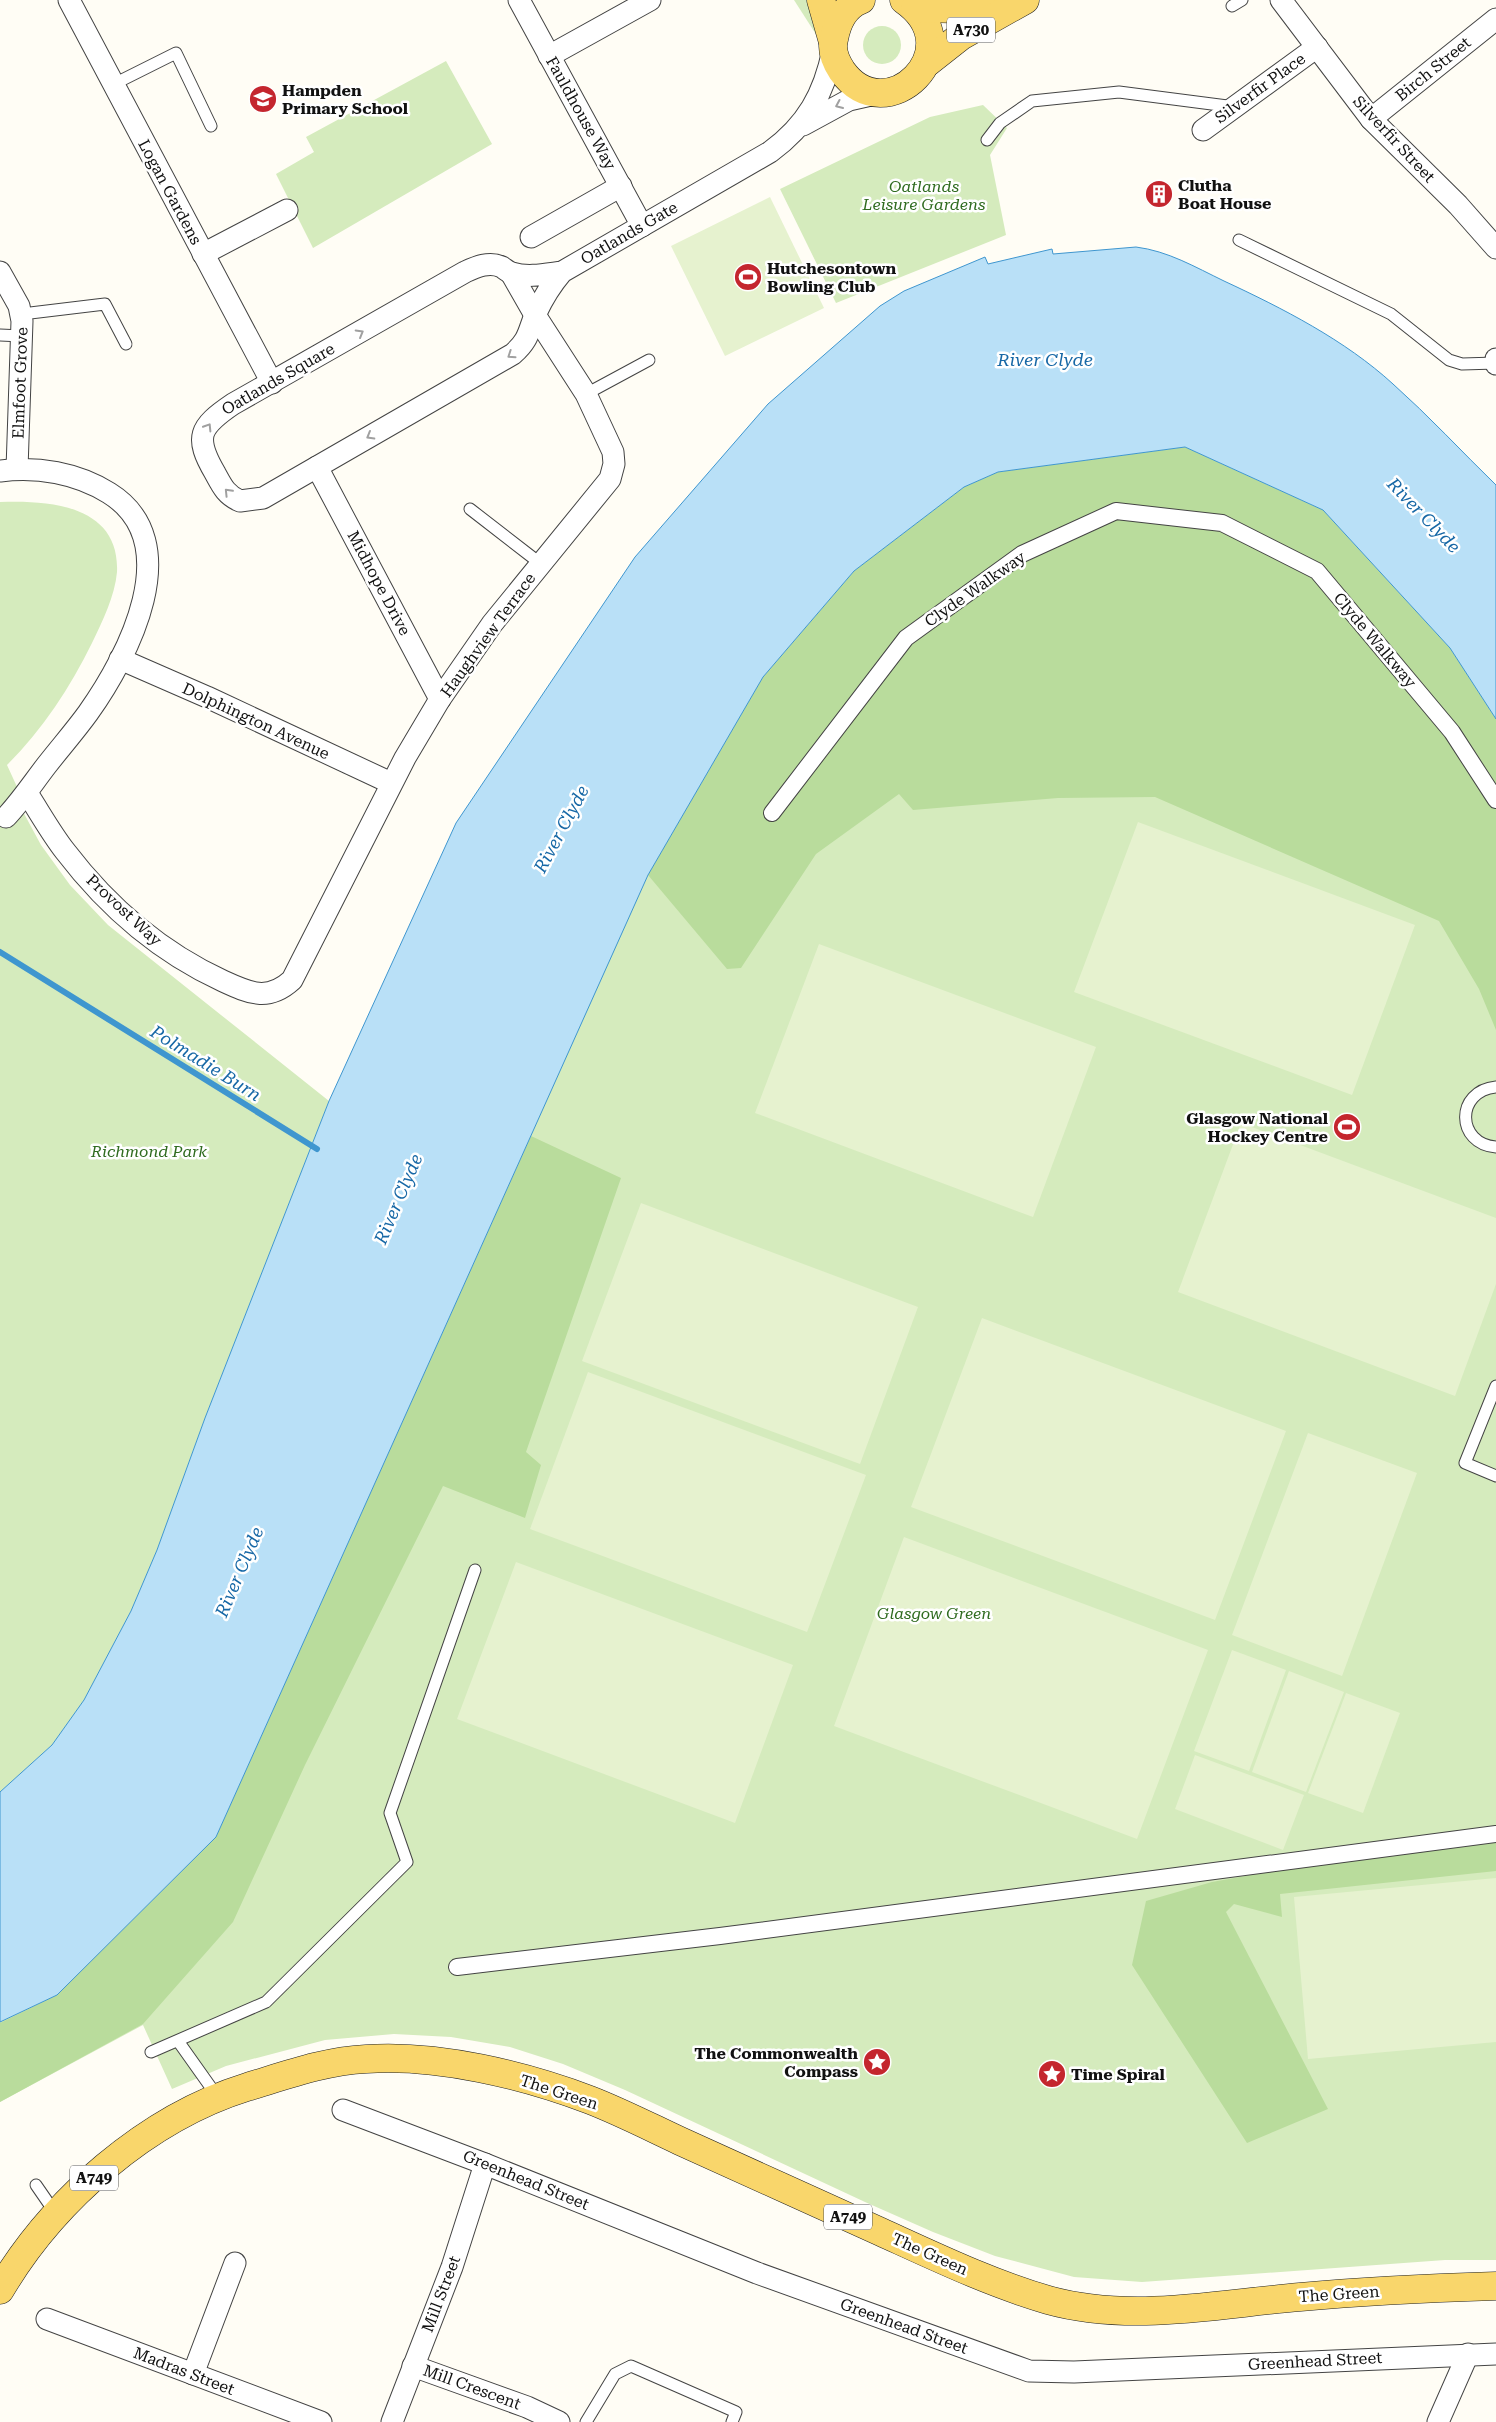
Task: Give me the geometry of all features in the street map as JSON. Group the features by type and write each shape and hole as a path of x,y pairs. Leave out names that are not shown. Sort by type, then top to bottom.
{"main road":[{"path":"821,0 838,66 847,78 860,88 882,93 907,86 919,75 928,62 931,47 930,33 924,19 910,4"},
{"path":"833,46 836,26 844,12 861,0"},
{"name":"A730","path":"910,4 964,9 1022,2"},
{"name":"A730","path":"928,62 961,36 1022,2"},
{"name":"The Green","path":"217,2096 326,2063 370,2058 449,2062 498,2072 590,2100 974,2274 1051,2301 1124,2312 1215,2306 1298,2297 1496,2286"},
{"name":"A749","path":"0,2290 15,2264 56,2214 81,2189 135,2144 179,2116 217,2096"}],"street":[{"name":"Logan Gardens","path":"69,0 272,383"},
{"name":"Fauldhouse Way","path":"519,0 642,226"},
{"path":"549,56 650,0"},
{"name":"Silverfir Street","path":"1281,0 1371,119 1458,205 1496,248"},
{"name":"Birch Street","path":"1371,119 1496,19"},
{"path":"800,126 822,87 833,46"},
{"name":"Silverfir Place","path":"1203,130 1317,47"},
{"path":"800,126 849,100 882,93"},
{"name":"Oatlands Gate","path":"562,272 770,152 800,126"},
{"path":"531,237 621,186"},
{"path":"203,254 287,210"},
{"name":"Oatlands Square","path":"491,264 500,266 511,273 535,276 562,272 547,291 535,315 528,338 514,354 263,498 240,501 224,490 204,454 202,436 207,425 215,416 464,272 491,264"},
{"name":"Elmfoot Grove","path":"0,272 22,314 22,336 8,470"},
{"path":"511,273 535,315"},
{"name":"Haughview Terrace","path":"299,968 392,783 440,699 492,624 610,479 614,464 613,452 586,394 535,315"},
{"name":"Midhope Drive","path":"317,467 440,699"},
{"path":"6,817 27,794 88,712 120,659 133,631 148,578 148,551 136,518 117,498 98,486 63,474 8,470"},
{"name":"Clyde Walkway","path":"772,813 906,638 1022,554 1116,512 1222,523 1317,571 1452,732 1496,800"},
{"name":"Dolphington Avenue","path":"120,659 392,783"},
{"name":"Provost Way","path":"27,794 65,851 86,876 130,921 177,957 248,992 260,994 282,989 292,980 299,968"},
{"path":"458,1967 740,1934 1496,1834"},
{"name":"Greenhead Street","path":"343,2110 485,2164 757,2273 1029,2371 1084,2372 1496,2354"},
{"name":"Mill Street","path":"392,2422 452,2267 485,2164"},
{"path":"194,2374 235,2263"},
{"name":"Madras Street","path":"47,2319 194,2374 298,2418 321,2422"},
{"path":"1438,2422 1468,2354"},
{"name":"Mill Crescent","path":"413,2366 527,2407 559,2422"}],"lane":[{"path":"114,84 176,53 212,126"},
{"path":"987,140 1000,123 1032,101 1119,92 1236,107"},
{"path":"1239,240 1391,314 1450,360 1462,364 1496,363"},
{"path":"22,314 105,304 126,344"},
{"path":"0,335 22,336"},
{"path":"586,394 649,360"},
{"path":"470,509 540,564"},
{"path":"1496,1087 1479,1092 1471,1099 1465,1118 1472,1136 1479,1142 1496,1147"},
{"path":"1496,1386 1464,1463 1496,1476"},
{"path":"151,2052 266,2002 407,1862 390,1813 475,1570"},
{"path":"178,2041 217,2096"},
{"path":"36,2185 56,2214"},
{"path":"586,2422 614,2374 631,2366 736,2412 732,2422"}],"green space":[{"path":"794,0 811,0 819,39"},
{"path":"882,26 889,27 895,32 900,38 900,52 895,58 889,63 882,64 875,63 869,58 864,52 863,45 864,38 869,32 875,27"},
{"path":"446,61 492,144 313,248 276,174 314,152 306,137"},
{"name":"Oatlands Leisure Gardens","path":"983,105 1007,128 990,155 1006,235 836,303 780,189 930,117"},
{"name":"Hutchesontown Bowling Club","path":"770,197 824,308 725,356 671,246"},
{"path":"1185,447 1323,510 1450,648 1496,719 1496,1030 1479,989 1439,921 1155,797 1058,798 913,810 899,794 816,854 741,968 727,969 648,875 763,677 854,571 964,487 998,472"},
{"name":"Richmond Park","path":"0,502 39,503 78,511 94,520 107,533 115,550 117,572 114,590 108,609 92,643 54,708 32,738 7,765 18,789 21,808 41,845 70,885 108,925 329,1101 205,1418 157,1550 131,1611 84,1700 52,1745 0,1792"},
{"name":"Glasgow Green","path":"763,677 1496,724 1496,2260 1445,2260 1142,2282 1074,2277 995,2256 933,2232 625,2090 563,2064 510,2047 451,2037 394,2034 325,2040 226,2066 172,2089 143,2025 0,2102 0,2022 57,1995 648,875"},
{"path":"1138,822 1415,925 1352,1095 1074,992"},
{"path":"819,944 1096,1047 1033,1217 755,1113"},
{"path":"1241,1123 1496,1218 1496,1284 1455,1396 1178,1292"},
{"path":"531,1136 621,1178 526,1452 541,1465 525,1518 443,1486 305,1765 233,1922 143,2024 0,2102 0,2023 57,1995 216,1837"},
{"path":"641,1203 918,1307 860,1464 582,1361"},
{"path":"982,1318 1286,1431 1215,1620 911,1507"},
{"path":"588,1372 866,1475 807,1632 530,1529"},
{"path":"1308,1433 1417,1473 1342,1676 1232,1635"},
{"path":"904,1537 1208,1650 1137,1839 834,1726"},
{"path":"516,1562 793,1665 735,1823 457,1719"},
{"path":"1232,1650 1286,1670 1249,1771 1194,1751"},
{"path":"1289,1671 1344,1692 1306,1792 1252,1772"},
{"path":"1346,1693 1400,1713 1363,1813 1308,1793"},
{"path":"1195,1755 1304,1795 1283,1850 1175,1809"},
{"path":"1496,1831 1496,1871 1280,1894 1282,1917 1234,1904 1226,1912 1328,2109 1247,2143 1132,1965 1146,1901 1212,1882"},
{"path":"1496,1878 1496,2042 1308,2059 1294,1897"}],"water":[{"name":"River Clyde","path":"1136,247 1159,252 1192,265 1268,302 1334,339 1393,384 1496,485 1496,719 1450,648 1323,510 1185,447 998,472 964,487 854,571 763,677 648,875 216,1837 57,1995 0,2022 0,1792 52,1745 84,1700 131,1611 157,1550 205,1418 329,1101 456,823 635,557 768,404 880,306 904,291 985,257 988,264 1052,249 1053,254"}],"waterway":[{"name":"Polmadie Burn","path":"0,952 317,1149"}],"place":[{"name":"Hampden Primary School","path":"263,99"},
{"name":"Clutha Boat House","path":"1159,194"},
{"name":"Hutchesontown Bowling Club","path":"748,277"},
{"name":"Glasgow National Hockey Centre","path":"1347,1127"},
{"name":"The Commonwealth Compass","path":"877,2062"},
{"name":"Time Spiral","path":"1052,2074"}]}
